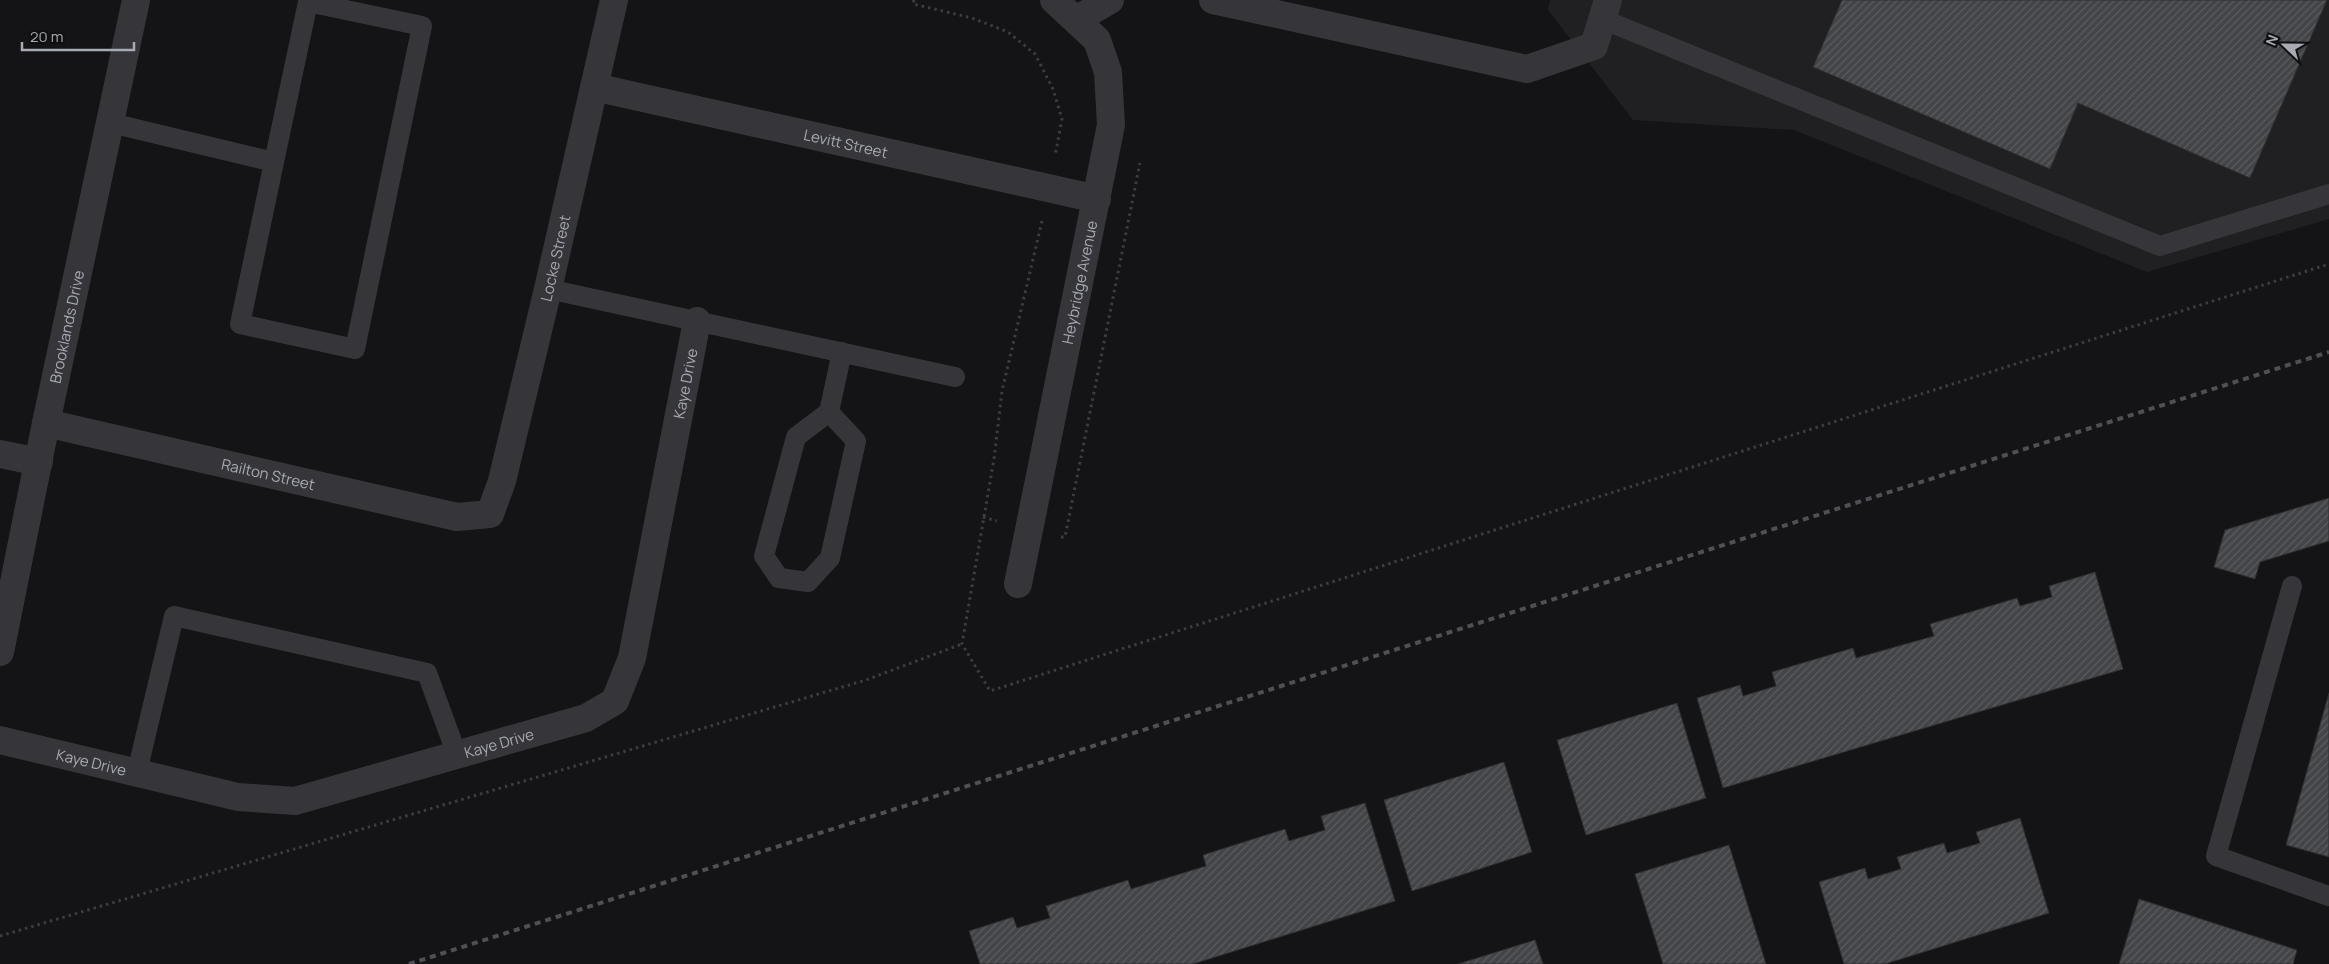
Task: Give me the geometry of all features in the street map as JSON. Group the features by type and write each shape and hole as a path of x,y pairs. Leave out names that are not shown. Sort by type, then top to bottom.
{"street":[{"name":"Brooklands Drive","path":"0,652 46,423 136,0"},
{"name":"Locke Street","path":"490,514 502,481 614,0"},
{"name":"Heybridge Avenue","path":"1018,584 1111,125 1108,72 1097,40 1054,0"},
{"path":"1076,20 1110,0"},
{"path":"1214,0 1527,70 1594,46 1605,10"},
{"name":"Levitt Street","path":"594,87 1097,199"},
{"name":"Kaye Drive","path":"0,740 238,797 295,801 586,718 616,701 632,658 697,321"},
{"name":"Railton Street","path":"46,423 457,517 490,514"},
{"path":"0,454 39,462"}],"lane":[{"path":"308,2 422,26 355,349 240,324 274,162 308,2"},
{"path":"1605,10 2160,246 2329,194"},
{"path":"111,123 274,162"},
{"path":"548,289 955,377"},
{"path":"830,412 856,440 830,558 808,582 779,578 764,556 796,437 830,412 842,352"},
{"path":"2292,586 2216,856 2329,896"},
{"path":"137,772 174,616 427,673 457,755"}],"path":[{"path":"914,0 913,4 972,18 1008,32 1035,54 1052,89 1062,119 1049,188 1002,391 994,458 962,644 990,691 2329,264"},
{"path":"0,936 866,680 962,644"}],"shaded area":[{"path":"1550,0 2329,0 2329,219 2147,272 1794,130 1633,120 1548,10"}],"building":[{"path":"1842,0 2327,0 2250,178 2078,103 2050,169 1813,67"},
{"path":"2329,498 2329,541 2260,562 2255,579 2214,567 2225,530"},
{"path":"2095,572 2123,669 1723,788 1697,698 1740,685 1743,696 1776,686 1772,672 1853,648 1856,658 1934,636 1930,624 2017,598 2020,606 2052,597 2049,586"},
{"path":"2329,693 2329,857 2286,845"},
{"path":"1677,703 1706,798 1586,835 1557,740"},
{"path":"1504,762 1532,852 1412,891 1384,800"},
{"path":"1365,803 1395,901 1193,964 980,964 969,931 1013,917 1017,928 1050,918 1046,906 1128,880 1131,889 1206,866 1203,855 1285,829 1289,841 1325,830 1321,816"},
{"path":"2020,818 2049,913 1885,964 1844,964 1819,882 1865,868 1868,879 1901,869 1897,857 1944,843 1947,853 1980,843 1976,832"},
{"path":"1729,845 1766,964 1663,964 1635,874"},
{"path":"2139,899 2297,950 2293,964 2119,964"},
{"path":"1535,940 1543,964 1458,964"}],"railway":[{"path":"409,964 2329,352"}]}
